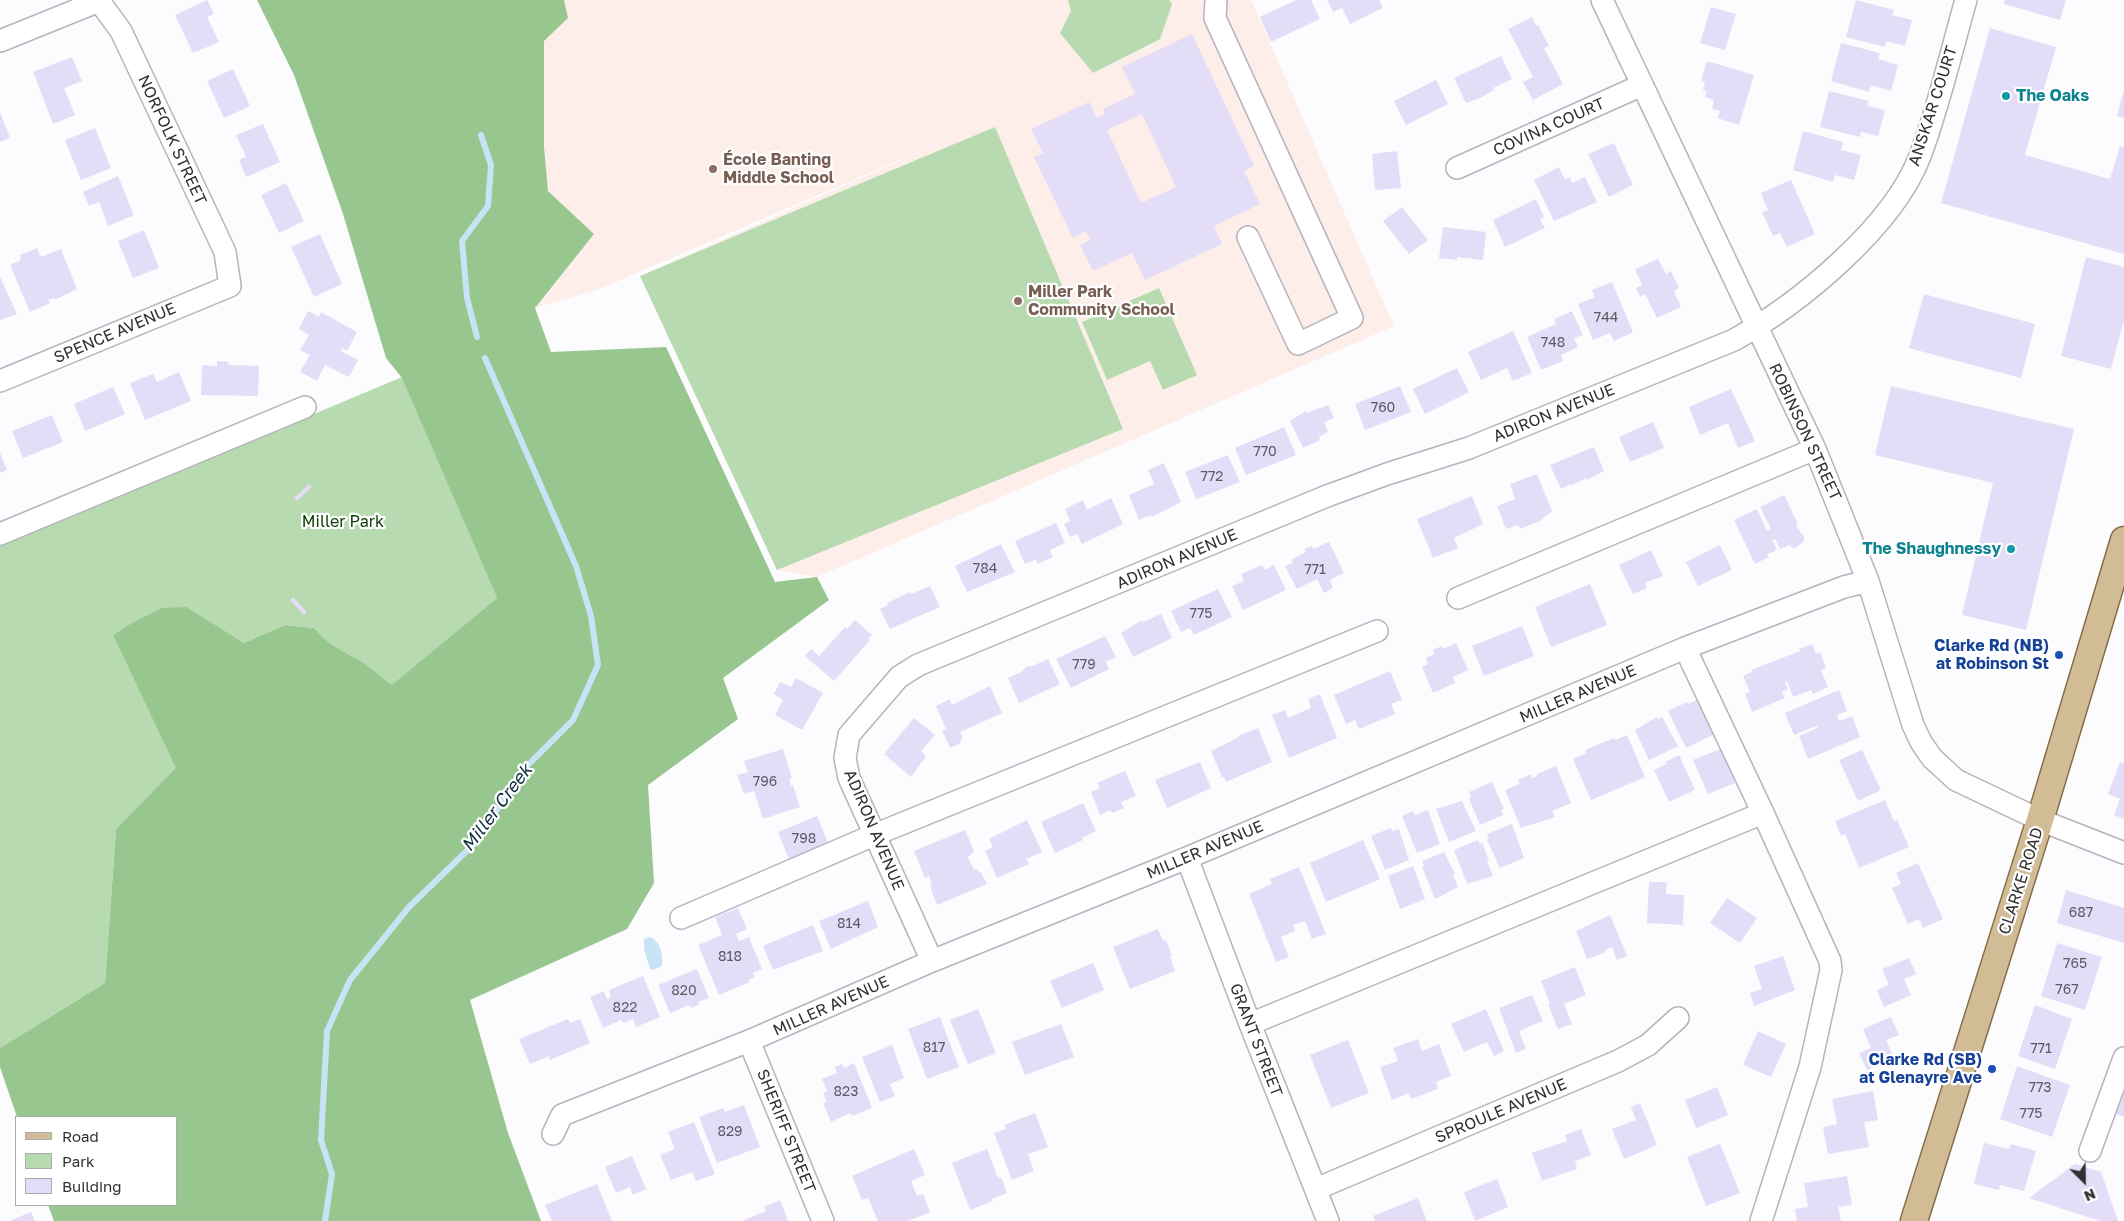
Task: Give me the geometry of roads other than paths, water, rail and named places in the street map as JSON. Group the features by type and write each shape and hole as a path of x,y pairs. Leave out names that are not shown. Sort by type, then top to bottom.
{"main road":[{"name":"CLARKE ROAD","path":"1920,1219 2124,540"}],"street":[{"path":"1216,0 1215,18 1352,318 1298,344 1248,237"},
{"name":"ROBINSON STREET","path":"1602,0 1815,449 1868,581 1913,725 1921,742 1932,758 1956,780 2040,820 2124,853"},
{"name":"ANSKAR COURT","path":"1756,328 1788,306 1843,258 1880,219 1899,194 1920,156 1966,0"},
{"path":"0,41 99,1"},
{"name":"NORFOLK STREET","path":"99,1 121,31 225,252 230,286"},
{"name":"COVINA COURT","path":"1457,168 1642,85"},
{"name":"SPENCE AVENUE","path":"0,381 230,286"},
{"name":"ADIRON AVENUE","path":"932,961 845,767 849,735 899,677 908,670 1327,496 1387,474 1469,448 1734,340 1756,328"},
{"path":"0,534 305,406"},
{"path":"1458,598 1815,449"},
{"name":"MILLER AVENUE","path":"553,1134 562,1115 749,1041 932,961 1187,858 1685,648 1844,587 1868,581"},
{"path":"681,918 874,835 1377,631"},
{"path":"1685,648 1828,953 1831,970 1810,1067 1761,1221"},
{"path":"1250,1024 1763,813"},
{"name":"GRANT STREET","path":"1187,858 1328,1221"},
{"name":"SPROULE AVENUE","path":"1316,1189 1618,1062 1648,1045 1678,1018"},
{"name":"SHERIFF STREET","path":"749,1041 823,1221"},
{"path":"2090,1151 2124,1058"}],"water":[{"path":"650,937 659,945 662,958 662,966 654,970 650,969 644,949 644,939"}],"waterway":[{"name":"Miller Creek","path":"477,337 467,298 462,241 488,206 491,165 481,135"},
{"name":"Miller Creek","path":"325,1221 332,1174 321,1140 327,1031 350,980 409,907 475,843 524,769 573,720 598,665 591,616 576,566 485,358"}],"place":[{"name":"The Oaks","path":"2006,96"},
{"name":"École Banting Middle School","path":"713,169"},
{"name":"Miller Park Community School","path":"1018,301"},
{"name":"The Shaughnessy","path":"2011,549"},
{"name":"Clarke Rd (NB) at Robinson St","path":"2059,655"},
{"name":"Clarke Rd (SB) at Glenayre Ave","path":"1992,1069"}],"park label":[{"name":"Miller Park","path":"343,522"}]}
